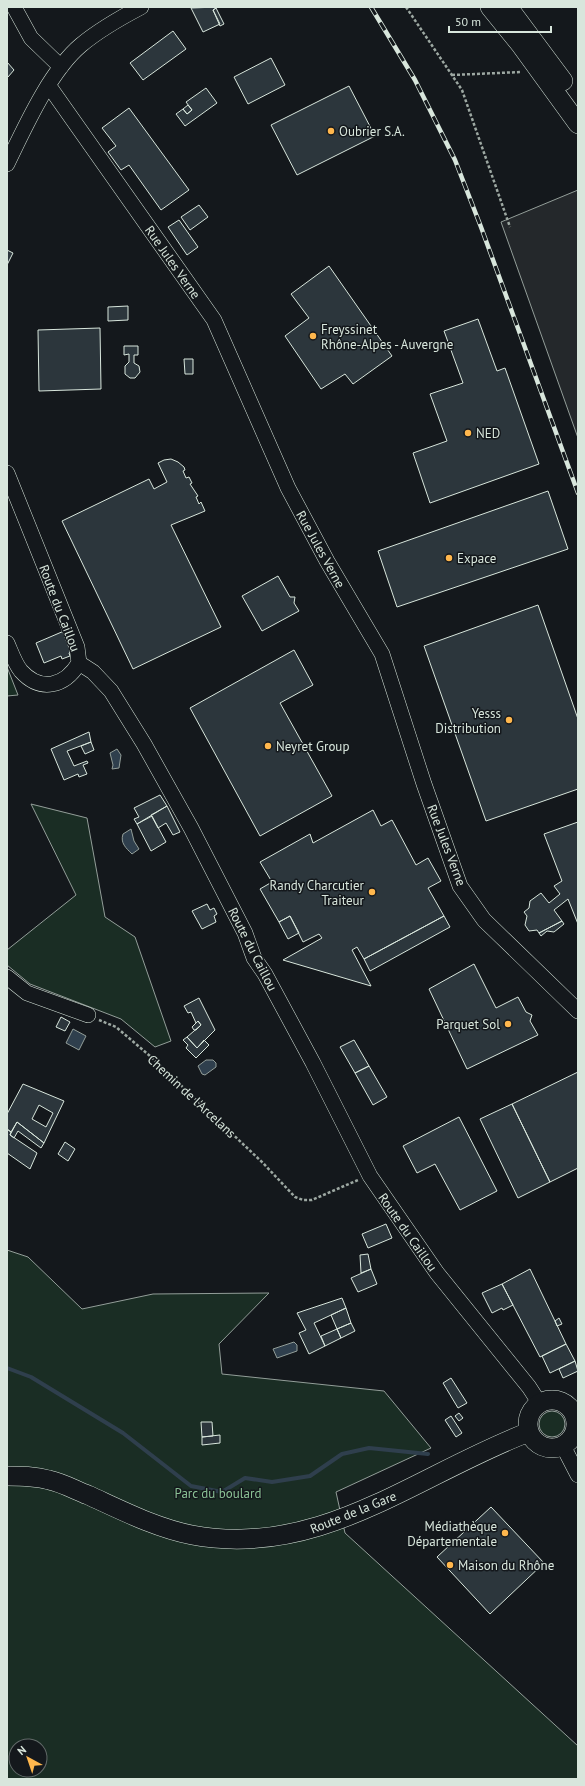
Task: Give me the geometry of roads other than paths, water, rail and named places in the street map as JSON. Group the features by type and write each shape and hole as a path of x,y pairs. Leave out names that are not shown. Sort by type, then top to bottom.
{"main road":[{"path":"490,7 525,50 578,124"},
{"path":"508,7 542,50 578,102"},
{"path":"546,1401 560,1402 575,1408 576,1429 569,1441 563,1446 547,1448 536,1442 529,1432 528,1424 530,1416 534,1409 540,1404 546,1401"},
{"name":"Route de la Gare","path":"7,1476 38,1477 55,1481 166,1528 192,1535 233,1540 264,1539 303,1532 352,1515 457,1464 529,1432"}],"street":[{"path":"14,7 31,38 61,67"},
{"path":"7,164 26,126 61,67 80,45 113,22 140,7"},
{"name":"Rue Jules Verne","path":"49,86 214,320 288,488 327,561 382,654 424,784 460,886 484,920 578,1011"},
{"name":"Route du Caillou","path":"7,473 77,647 79,663 93,672 111,691 144,744 191,828 245,933 248,946 254,958 265,974 309,1056 370,1176 437,1273 522,1378 540,1404"},
{"path":"7,643 20,670 31,680 45,684 58,683 73,674 79,663"},
{"path":"7,978 27,994 88,1015"},
{"path":"563,1446 578,1476"}],"water":[{"path":"117,749 121,755 119,768 112,769 113,765 110,753"},
{"path":"131,829 134,841 139,849 132,854 124,845 122,840 123,834"},
{"path":"73,1029 86,1036 79,1050 66,1043"},
{"path":"206,1060 213,1060 216,1063 216,1067 205,1075 202,1074 198,1066"},
{"path":"294,1342 297,1345 297,1351 277,1358 273,1349"}],"waterway":[{"path":"7,1368 31,1377 123,1433 191,1486 222,1492 245,1478 272,1482 310,1476 342,1454 369,1448 428,1454"}],"railway":[{"path":"371,7 415,80 455,160 578,493"}],"place":[{"name":"Oubrier S.A.","path":"331,131"},
{"name":"Freyssinet Rhône-Alpes - Auvergne","path":"313,336"},
{"name":"NED","path":"468,433"},
{"name":"Expace","path":"449,558"},
{"name":"Yesss Distribution","path":"509,720"},
{"name":"Neyret Group","path":"268,746"},
{"name":"Randy Charcutier Traiteur","path":"372,892"},
{"name":"Parquet Sol","path":"508,1024"},
{"name":"Médiathèque Départementale","path":"505,1533"},
{"name":"Maison du Rhône","path":"450,1565"}],"park label":[{"name":"Parc du boulard","path":"218,1493"}]}
